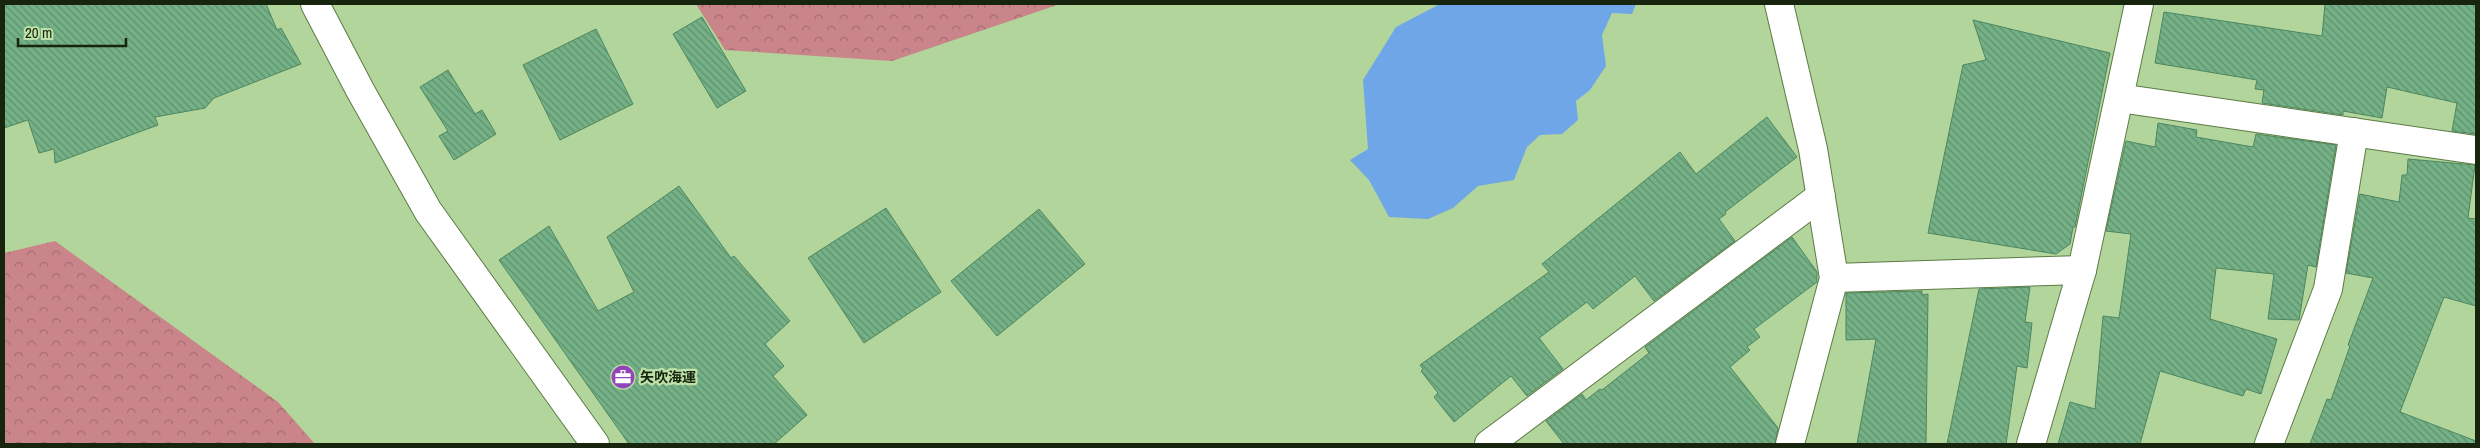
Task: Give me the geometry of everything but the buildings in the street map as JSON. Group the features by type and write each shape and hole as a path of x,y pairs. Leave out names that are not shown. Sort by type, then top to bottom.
{"street":[{"path":"315,4 360,90 428,211 595,444"},
{"path":"1779,4 1813,149 1834,278 1790,444"},
{"path":"2031,444 2082,270 2139,4"},
{"path":"2119,98 2476,150"},
{"path":"2269,444 2328,289 2354,132"},
{"path":"1489,444 1821,196"},
{"path":"1834,278 2082,270"}],"green space":[{"path":"696,4 1060,4 892,61 725,50"},
{"path":"55,241 278,402 315,444 4,444 4,253"}],"water":[{"path":"1440,4 1636,4 1632,14 1612,13 1602,35 1606,66 1590,90 1576,101 1578,120 1562,134 1540,135 1527,147 1514,180 1478,186 1453,208 1428,219 1389,217 1369,180 1350,160 1368,149 1363,80 1396,27"}],"place":[{"name":"矢吹海運","path":"623,377"}]}
